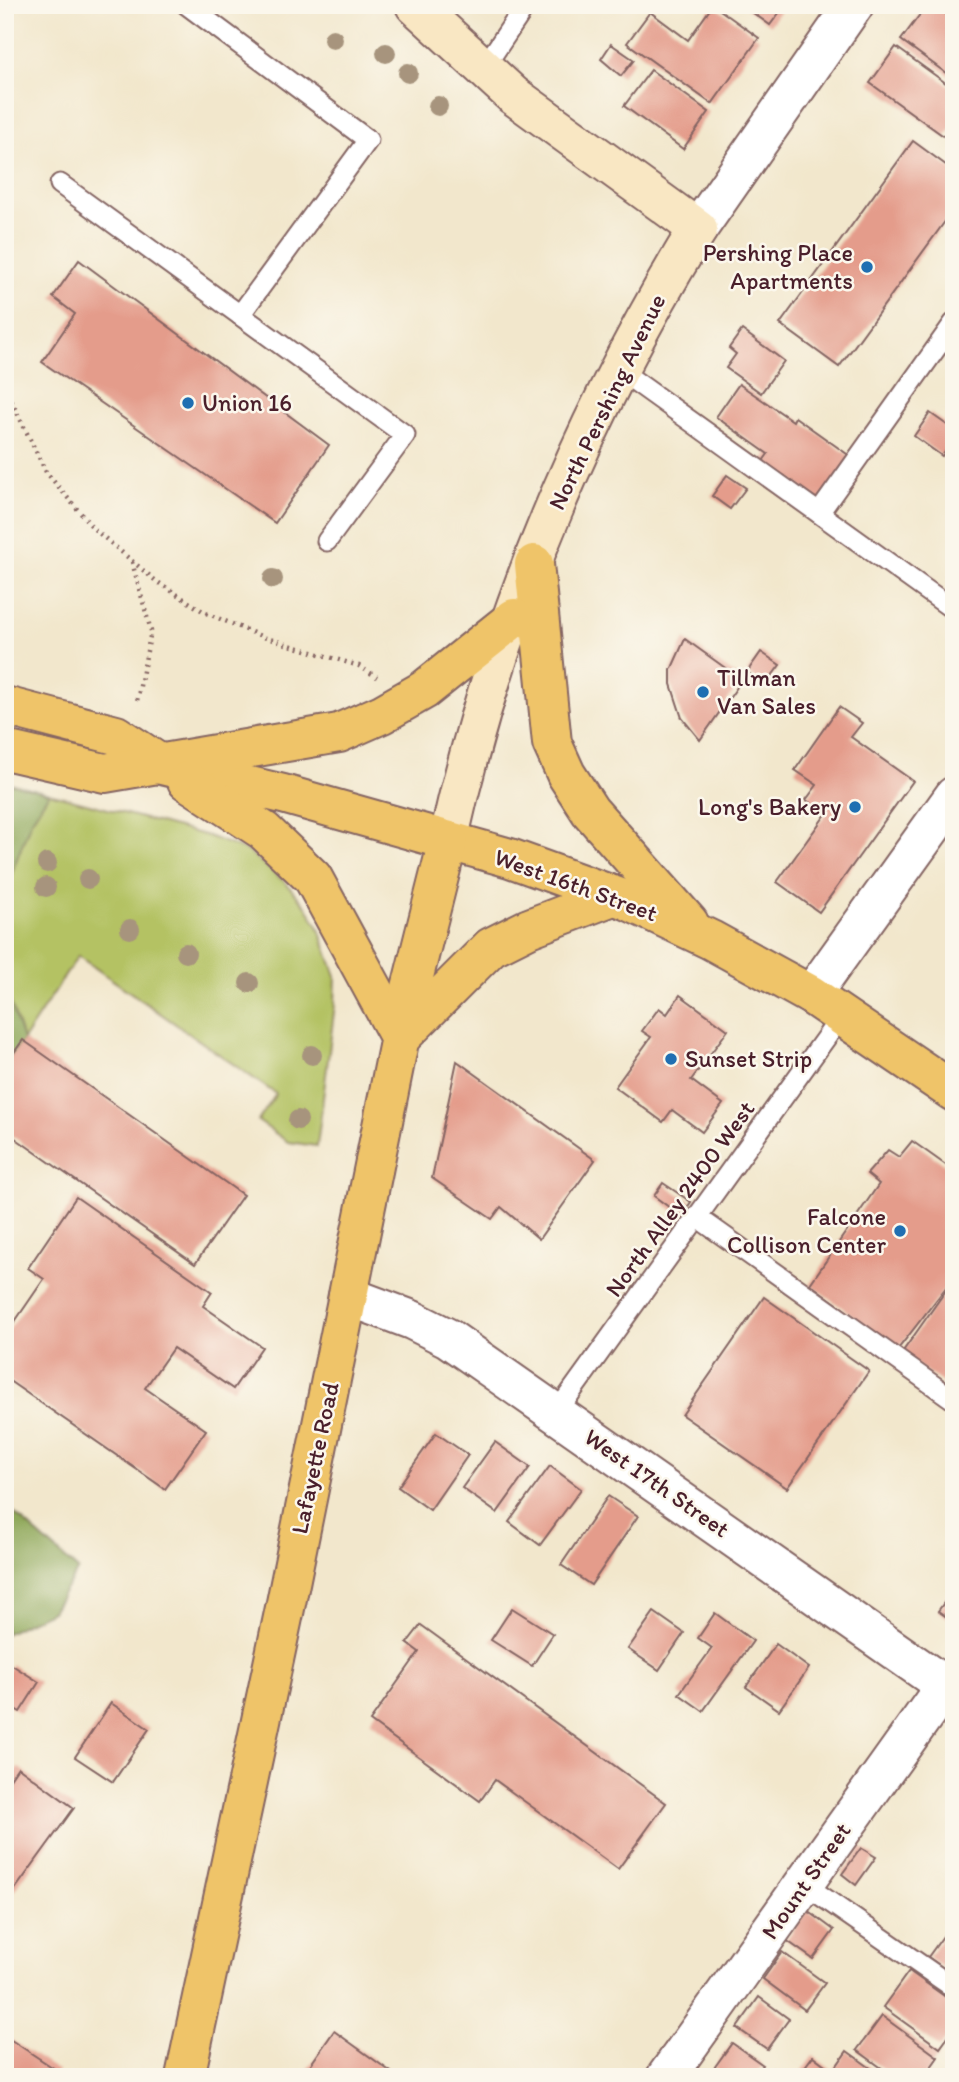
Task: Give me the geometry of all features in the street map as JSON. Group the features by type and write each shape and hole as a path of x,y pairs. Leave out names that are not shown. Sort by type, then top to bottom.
{"main road":[{"path":"415,5 513,94 698,229"},
{"name":"North Pershing Avenue","path":"447,841 487,687 557,497 618,369 698,229"},
{"path":"534,565 552,743 590,811 697,933"},
{"path":"162,765 339,733 382,714 424,690 513,618"},
{"name":"West 16th Street","path":"5,706 116,735 162,765 283,794 530,864 613,896 697,933 827,1004 954,1091"},
{"name":"West 16th Street","path":"23,755 105,773 162,765"},
{"path":"162,765 264,831 313,878 400,1038 491,947 529,928 613,896"},
{"name":"Lafayette Road","path":"185,2077 400,1038 447,841"}],"street":[{"name":"North Pershing Avenue","path":"698,229 855,5"},
{"path":"827,1004 954,796"},
{"name":"West 17th Street","path":"348,1296 430,1328 556,1413 949,1689"},
{"name":"Mount Street","path":"666,2077 804,1884 949,1689"}],"lane":[{"path":"483,69 526,5"},
{"path":"189,6 368,140 240,315"},
{"path":"60,184 405,435 327,541"},
{"path":"819,513 954,323"},
{"path":"618,369 954,610"},
{"name":"North Alley 2400 West","path":"556,1413 697,1217 827,1004"},
{"path":"697,1217 954,1400"},
{"path":"804,1884 954,1988"}],"path":[{"path":"5,381 8,394 46,472 94,530 156,581 206,613 263,637 359,666 379,678"},
{"path":"131,561 151,631 137,701"}],"green space":[{"path":"5,782 49,793 31,821 5,891"},
{"path":"49,793 208,836 247,851 286,883 306,906 318,926 336,976 335,1004 317,1146 288,1142 258,1121 276,1094 78,956 23,1040 6,989 5,891 31,821"},
{"path":"5,961 6,989 23,1040 5,1065"},
{"path":"5,1505 78,1570 52,1611 5,1634"}],"building":[{"path":"713,5 759,38 712,104 627,43 650,12 688,40"},
{"path":"742,5 785,5 770,25"},
{"path":"927,5 933,5 954,20 954,79 901,40"},
{"path":"611,44 634,60 621,76 601,59"},
{"path":"896,47 954,89 954,125 945,137 870,83"},
{"path":"651,70 709,112 683,149 624,106"},
{"name":"Pershing Place Apartments","path":"913,141 954,171 954,209 839,367 780,324"},
{"name":"Union 16","path":"79,260 329,445 275,523 42,362 75,314 53,297"},
{"path":"742,330 784,361 761,393 726,368 736,354 729,348"},
{"path":"739,384 793,421 795,417 854,459 823,503 763,461 768,454 716,417"},
{"path":"930,413 954,430 954,439 942,456 914,436"},
{"path":"727,475 746,488 730,509 712,496"},
{"name":"Tillman Van Sales","path":"685,639 742,680 700,740 682,718 671,684 671,670"},
{"path":"761,652 780,665 765,685 747,672"},
{"name":"Long's Bakery","path":"839,707 862,723 851,737 913,781 819,912 777,882 826,814 806,800 817,785 795,770"},
{"name":"Sunset Strip","path":"680,995 728,1030 691,1080 723,1104 702,1132 672,1110 663,1122 615,1087 651,1037 642,1031 659,1008 667,1014"},
{"path":"23,1040 243,1195 195,1264 5,1131 5,1065"},
{"path":"457,1061 595,1160 539,1239 501,1207 492,1219 432,1178"},
{"name":"Falcone Collison Center","path":"912,1141 954,1171 954,1277 898,1349 810,1284 879,1184 867,1174 888,1150 899,1157"},
{"path":"663,1183 691,1202 681,1216 654,1196"},
{"path":"76,1197 212,1292 203,1306 262,1347 233,1389 173,1348 145,1388 206,1430 165,1489 5,1378 5,1336 44,1279 28,1268"},
{"path":"954,1279 954,1391 901,1354"},
{"path":"764,1297 869,1371 787,1488 682,1415"},
{"path":"436,1433 468,1455 430,1510 398,1487"},
{"path":"495,1442 530,1467 497,1513 462,1488"},
{"path":"550,1466 581,1489 540,1545 509,1522"},
{"path":"608,1496 638,1516 591,1585 561,1565"},
{"path":"954,1589 954,1622 938,1611"},
{"path":"512,1608 553,1634 532,1666 491,1640"},
{"path":"654,1612 684,1633 659,1670 628,1649"},
{"path":"715,1613 753,1641 703,1711 679,1694 712,1648 698,1638"},
{"path":"421,1625 666,1803 618,1869 495,1780 480,1801 370,1721 419,1652 407,1643"},
{"path":"776,1644 809,1668 779,1710 746,1687"},
{"path":"12,1665 39,1682 20,1712 5,1703 5,1676"},
{"path":"111,1703 149,1729 113,1782 75,1757"},
{"path":"18,1767 74,1808 13,1892 5,1886 5,1786"},
{"path":"861,1848 876,1857 856,1885 842,1874"},
{"path":"807,1910 834,1930 813,1959 786,1940"},
{"path":"954,1921 954,1976 928,1957"},
{"path":"782,1952 825,1983 805,2010 763,1979"},
{"path":"909,1971 954,2003 954,2029 940,2048 883,2007"},
{"path":"759,1997 789,2019 767,2049 737,2028"},
{"path":"882,2016 938,2057 924,2077 894,2077 857,2050"},
{"path":"334,2031 398,2077 302,2077"},
{"path":"8,2038 58,2071 54,2077 5,2077 5,2042"},
{"path":"732,2043 763,2065 754,2077 725,2077 714,2068"},
{"path":"847,2051 883,2077 808,2077 801,2072 813,2056 833,2071"}],"place":[{"name":"Pershing Place Apartments","path":"867,267"},
{"name":"Union 16","path":"188,403"},
{"name":"Tillman Van Sales","path":"703,692"},
{"name":"Long's Bakery","path":"855,807"},
{"name":"Sunset Strip","path":"671,1059"},
{"name":"Falcone Collison Center","path":"900,1231"}]}
